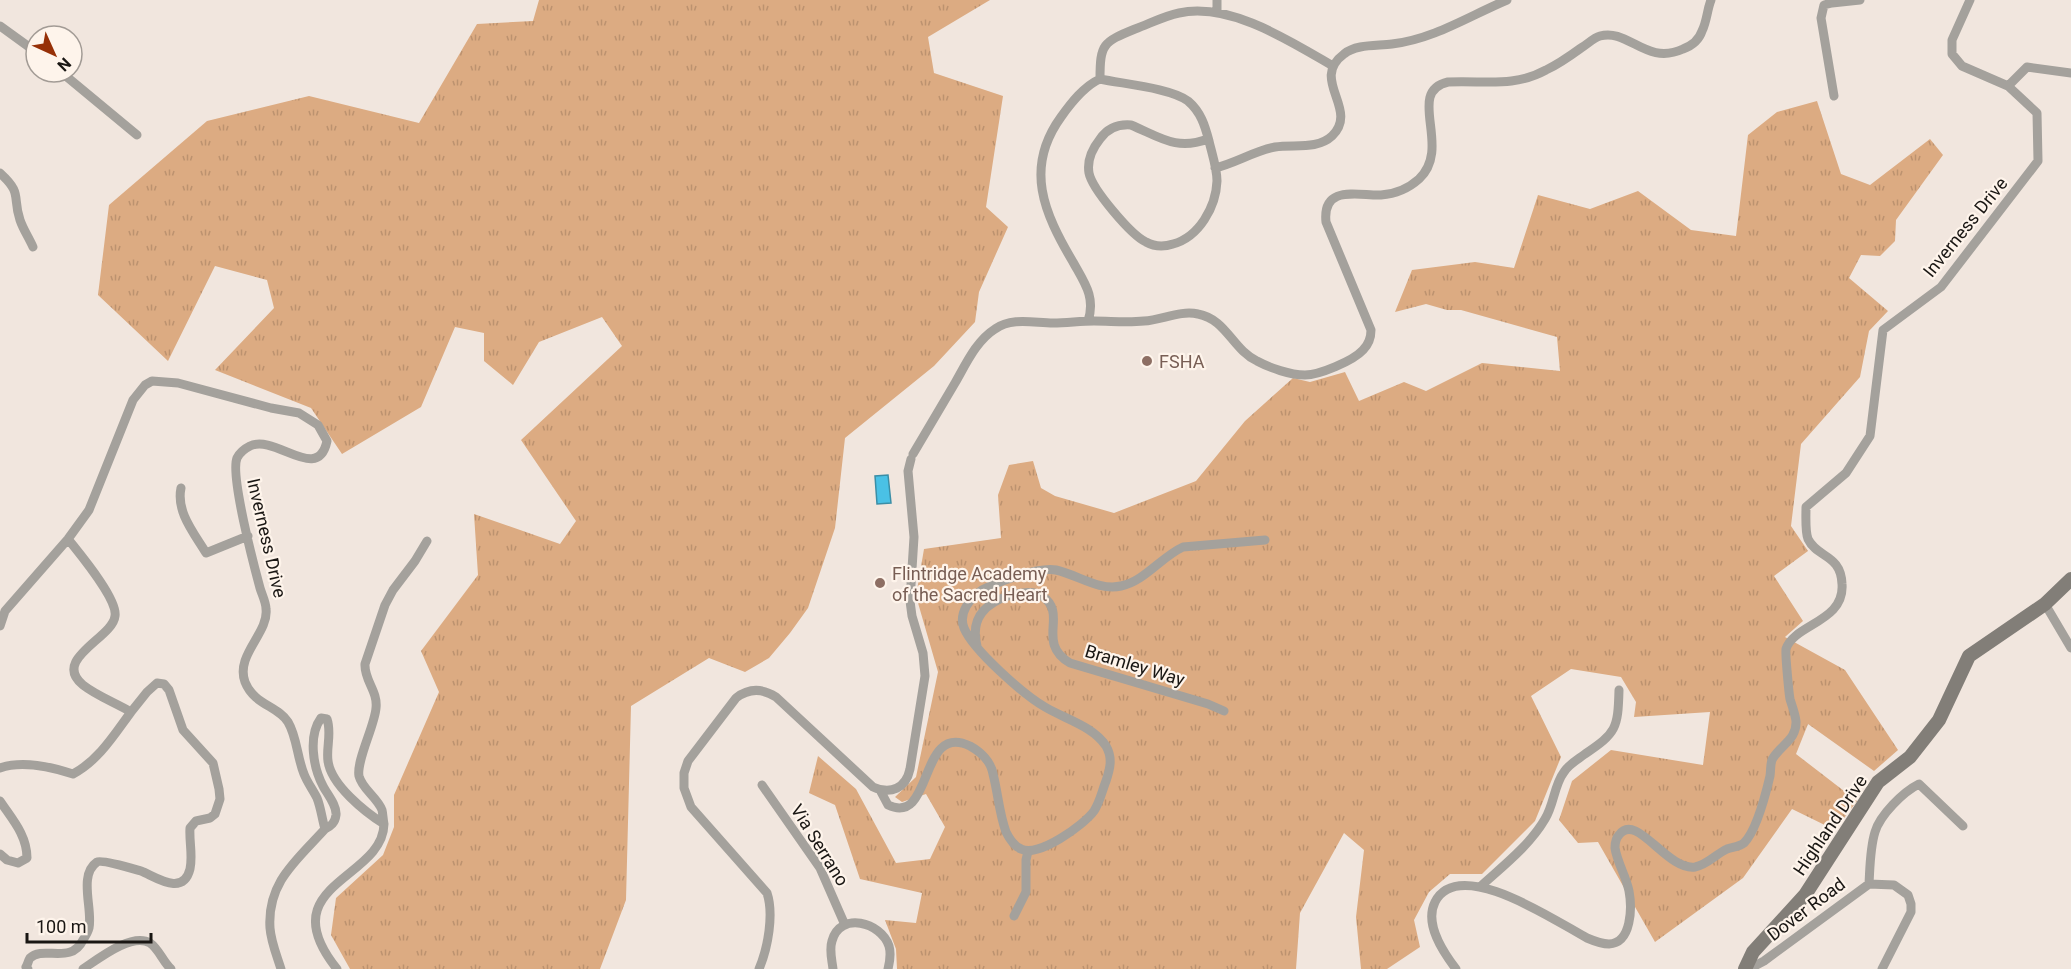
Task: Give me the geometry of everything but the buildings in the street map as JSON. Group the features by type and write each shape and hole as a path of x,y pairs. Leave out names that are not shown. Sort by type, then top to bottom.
{"street":[{"path":"1217,0 1217,14"},
{"path":"1215,168 1249,154 1275,147 1318,144 1332,136 1341,117 1340,107 1330,82 1333,66 1345,53 1352,49 1421,38 1455,25 1507,0"},
{"path":"759,969 763,958 770,901 767,893 692,807 684,788 684,772 688,761 736,698 748,691 762,691 776,697 873,787 880,790 894,790 900,787 909,776 925,676 923,653 910,601 914,537 908,471 912,457 977,347 995,328 1023,321 1056,323 1146,321 1197,313 1221,325 1239,347 1256,361 1298,374 1312,374 1327,370 1357,355 1368,344 1371,330 1326,222 1327,210 1332,200 1343,194 1391,194 1403,190 1420,178 1425,172 1432,153 1428,102 1433,90 1448,82 1502,83 1527,78 1560,63 1602,35 1614,35 1650,52 1659,54 1676,52 1693,44 1698,38 1702,32 1711,0"},
{"path":"1834,96 1821,18 1824,5 1860,0"},
{"path":"1970,0 1952,40 1952,54 1962,66 2008,86 2027,67 2071,73"},
{"path":"1100,79 1104,46 1114,37 1178,13 1217,14 1254,25 1333,66"},
{"path":"0,27 24,44"},
{"path":"1088,321 1092,304 1089,289 1048,212 1040,181 1043,154 1055,125 1082,93 1093,82 1100,79 1166,92 1180,97 1195,107 1208,139 1215,168 1217,178 1214,196 1200,227 1178,243 1159,246 1146,242 1134,233 1096,190 1089,174 1089,160 1095,146 1105,134 1118,126 1131,125 1174,144 1196,143 1208,139"},
{"path":"75,84 136,135"},
{"name":"Inverness Drive","path":"1456,969 1437,937 1432,921 1432,908 1438,896 1447,889 1467,885 1502,892 1587,938 1611,944 1626,932 1630,911 1629,892 1615,850 1618,835 1624,830 1633,829 1642,833 1669,859 1683,866 1694,867 1743,843 1751,832 1759,815 1770,776 1772,759 1795,733 1796,721 1789,697 1785,650 1794,637 1830,613 1840,601 1842,584 1838,568 1829,557 1816,549 1808,538 1806,507 1846,473 1870,436 1882,330 1941,287 2038,161 2037,113 2008,86"},
{"path":"0,173 12,184 18,199 20,219 33,247"},
{"name":"Inverness Drive","path":"0,626 5,611 17,595 68,539 89,510 133,400 145,385 152,381 178,382 271,408 299,413 311,420 324,432 327,441 326,448 320,456 311,460 304,459 279,447 254,444 242,450 236,459 236,471 248,536 267,611 245,660 243,670 245,682 260,701 286,719 304,774 316,796 325,829"},
{"path":"181,488 179,497 181,510 206,553 248,536"},
{"path":"68,539 114,604 116,617 111,626 79,657 74,667 76,676 82,684 129,711"},
{"path":"880,790 888,805 899,808 906,806 917,796 939,750 950,742 966,744 988,761 993,771 1006,832 1016,846 1028,851 1035,850 1089,818 1099,802 1109,770 1110,754 1101,740 1092,732 1044,707 1025,693 977,646 964,628 963,613 971,599 1002,582 1049,569 1104,587 1123,586 1183,547 1265,540"},
{"path":"337,969 324,952 319,938 317,926 319,906 324,896 374,850 383,836 382,811 375,798 363,785 358,771 376,708 372,688 364,672 365,664 385,605 427,541"},
{"name":"Highland Drive","path":"1745,969 1753,952 1805,895 1878,782 1910,757 1939,720 1969,656 2045,604 2071,579"},
{"name":"Bramley Way","path":"977,646 975,634 984,609 1010,596 1027,592 1037,593 1052,606 1054,619 1052,639 1059,655 1065,660 1224,711"},
{"path":"2045,604 2071,648"},
{"path":"0,768 21,765 50,767 73,774 97,757 129,711 157,683 164,684 169,690 183,730 213,762 219,789 218,809 210,818 196,821 190,828 190,871 185,879 178,883 168,884 141,871 104,860 97,862 90,871 87,883 89,927 82,944 72,952 61,955 39,954 30,958 26,967 28,969"},
{"path":"1480,886 1517,852 1546,819 1562,774 1569,765 1607,739 1614,730 1619,715 1619,690"},
{"path":"281,969 270,930 270,914 278,882 325,829 332,825 336,817 336,810 314,765 315,734 321,718 327,719 330,727 327,759 330,770 356,802 384,824"},
{"path":"1869,884 1875,830 1902,794 1919,784 1963,826"},
{"name":"Via Serrano","path":"762,785 820,868 846,925"},
{"path":"0,801 21,832 27,846 27,858 18,863 0,855"},
{"path":"1014,916 1026,892 1028,851"},
{"name":"Dover Road","path":"1749,969 1764,961 1869,884 1894,885 1908,895 1911,904 1911,912 1882,969"},
{"path":"832,969 832,940 839,928 851,923 867,924 881,932 890,948 888,969"},
{"path":"83,969 128,942 143,941 151,943 171,969"}],"green space":[{"path":"539,0 990,0 928,37 934,73 1003,96 986,207 1008,227 979,292 975,322 934,366 845,438 835,528 808,608 790,633 769,658 745,672 709,658 631,706 626,900 600,969 350,969 331,935 336,898 383,855 394,827 394,795 439,692 421,651 478,575 474,514 560,544 576,521 521,440 622,346 602,317 539,342 513,385 484,361 484,333 455,327 421,407 342,454 311,408 215,370 274,308 267,280 215,266 168,361 98,295 109,205 207,121 309,96 419,123 477,24 533,21"},
{"path":"1817,101 1841,174 1870,185 1930,139 1943,155 1896,220 1895,241 1880,256 1861,255 1849,278 1888,311 1869,331 1860,377 1801,444 1791,526 1808,551 1774,576 1803,621 1785,637 1845,670 1898,750 1874,771 1808,724 1796,754 1857,801 1835,830 1792,809 1743,878 1655,942 1598,842 1578,843 1559,820 1572,781 1611,750 1703,765 1710,712 1634,717 1636,702 1621,677 1571,669 1531,696 1561,757 1535,821 1482,874 1450,874 1429,892 1414,920 1420,947 1387,969 1361,969 1356,917 1364,850 1344,833 1300,913 1296,969 897,969 896,949 885,920 916,923 922,893 860,879 835,805 809,793 818,756 856,789 896,863 930,859 945,827 926,794 902,802 895,797 916,777 938,672 916,596 924,549 1001,538 998,495 1009,465 1033,461 1041,488 1055,496 1114,513 1196,481 1245,421 1293,378 1310,382 1345,372 1359,401 1404,382 1426,391 1482,363 1560,371 1557,337 1461,310 1447,310 1426,304 1395,312 1412,270 1475,262 1514,268 1538,195 1590,209 1638,191 1691,230 1736,236 1748,135 1777,112"}],"water":[{"path":"888,475 891,503 877,504 875,476"}],"place":[{"name":"FSHA","path":"1147,361"},
{"name":"Flintridge Academy of the Sacred Heart","path":"880,583"}]}
